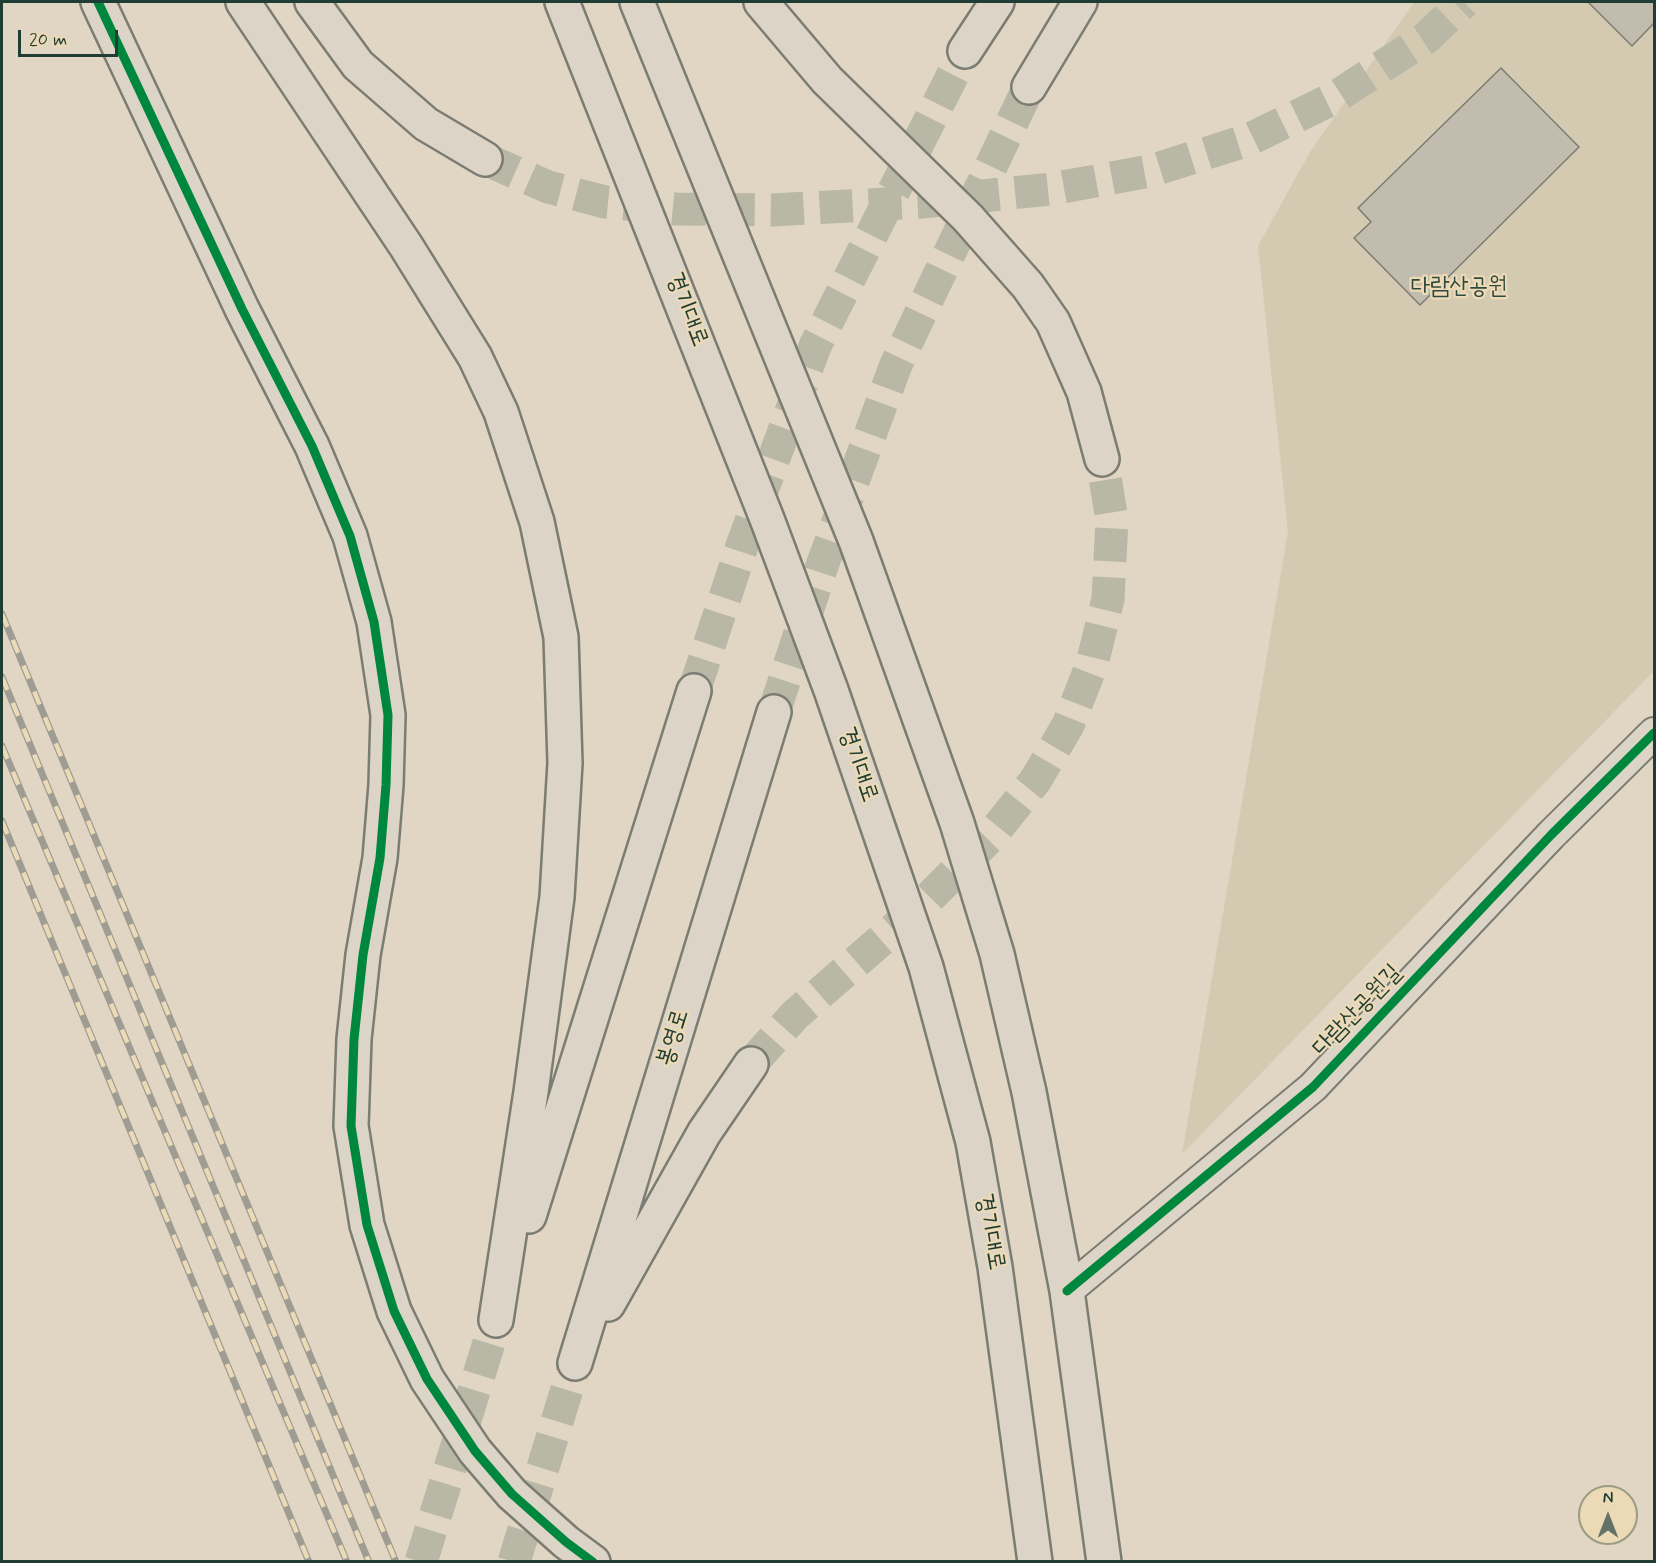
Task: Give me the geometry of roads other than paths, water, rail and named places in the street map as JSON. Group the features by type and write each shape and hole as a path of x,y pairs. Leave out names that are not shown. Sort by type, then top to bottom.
{"main road":[{"path":"98,2 242,309 312,446 351,536 374,622 388,715 386,785 380,858 363,956 354,1039 351,1126 367,1225 390,1300 427,1379 475,1451 512,1494 566,1542 593,1562"},
{"path":"243,2 406,246 475,357 501,412 537,522 561,637 565,763 557,897 531,1092 496,1320 694,691"},
{"path":"312,2 358,64 426,124 485,159"},
{"name":"경기대로","path":"562,2 771,530 831,690 926,967 973,1142 995,1267 1035,1562"},
{"path":"637,2 856,541 957,823 997,954 1021,1058 1067,1292 1104,1562"},
{"path":"761,2 827,80 968,218 1028,286 1053,322 1084,392 1102,459"},
{"path":"965,51 997,2"},
{"path":"1029,87 1080,2"},
{"name":"봉영로","path":"751,1064 704,1133 575,1363 774,712"}],"street":[{"name":"다람산공원길","path":"1067,1292 1312,1087 1551,835 1654,733"}],"tunnel":[{"path":"485,159 548,187 605,202 676,209 773,210 922,202 1052,189 1150,171 1248,140 1334,98 1426,38 1464,2"},
{"path":"694,691 743,543 815,346 965,51"},
{"path":"774,712 823,563 895,367 1029,87"},
{"path":"751,1064 795,1015 925,902 990,837 1035,781 1068,725 1092,664 1108,599 1112,520 1102,459"},
{"path":"421,1562 496,1320"},
{"path":"514,1562 575,1363"}],"railway":[{"path":"2,614 396,1562"},
{"path":"2,677 369,1562"},
{"path":"2,746 347,1562"},
{"path":"2,821 309,1562"}],"park label":[{"name":"다람산공원","path":"1459,288"}]}
